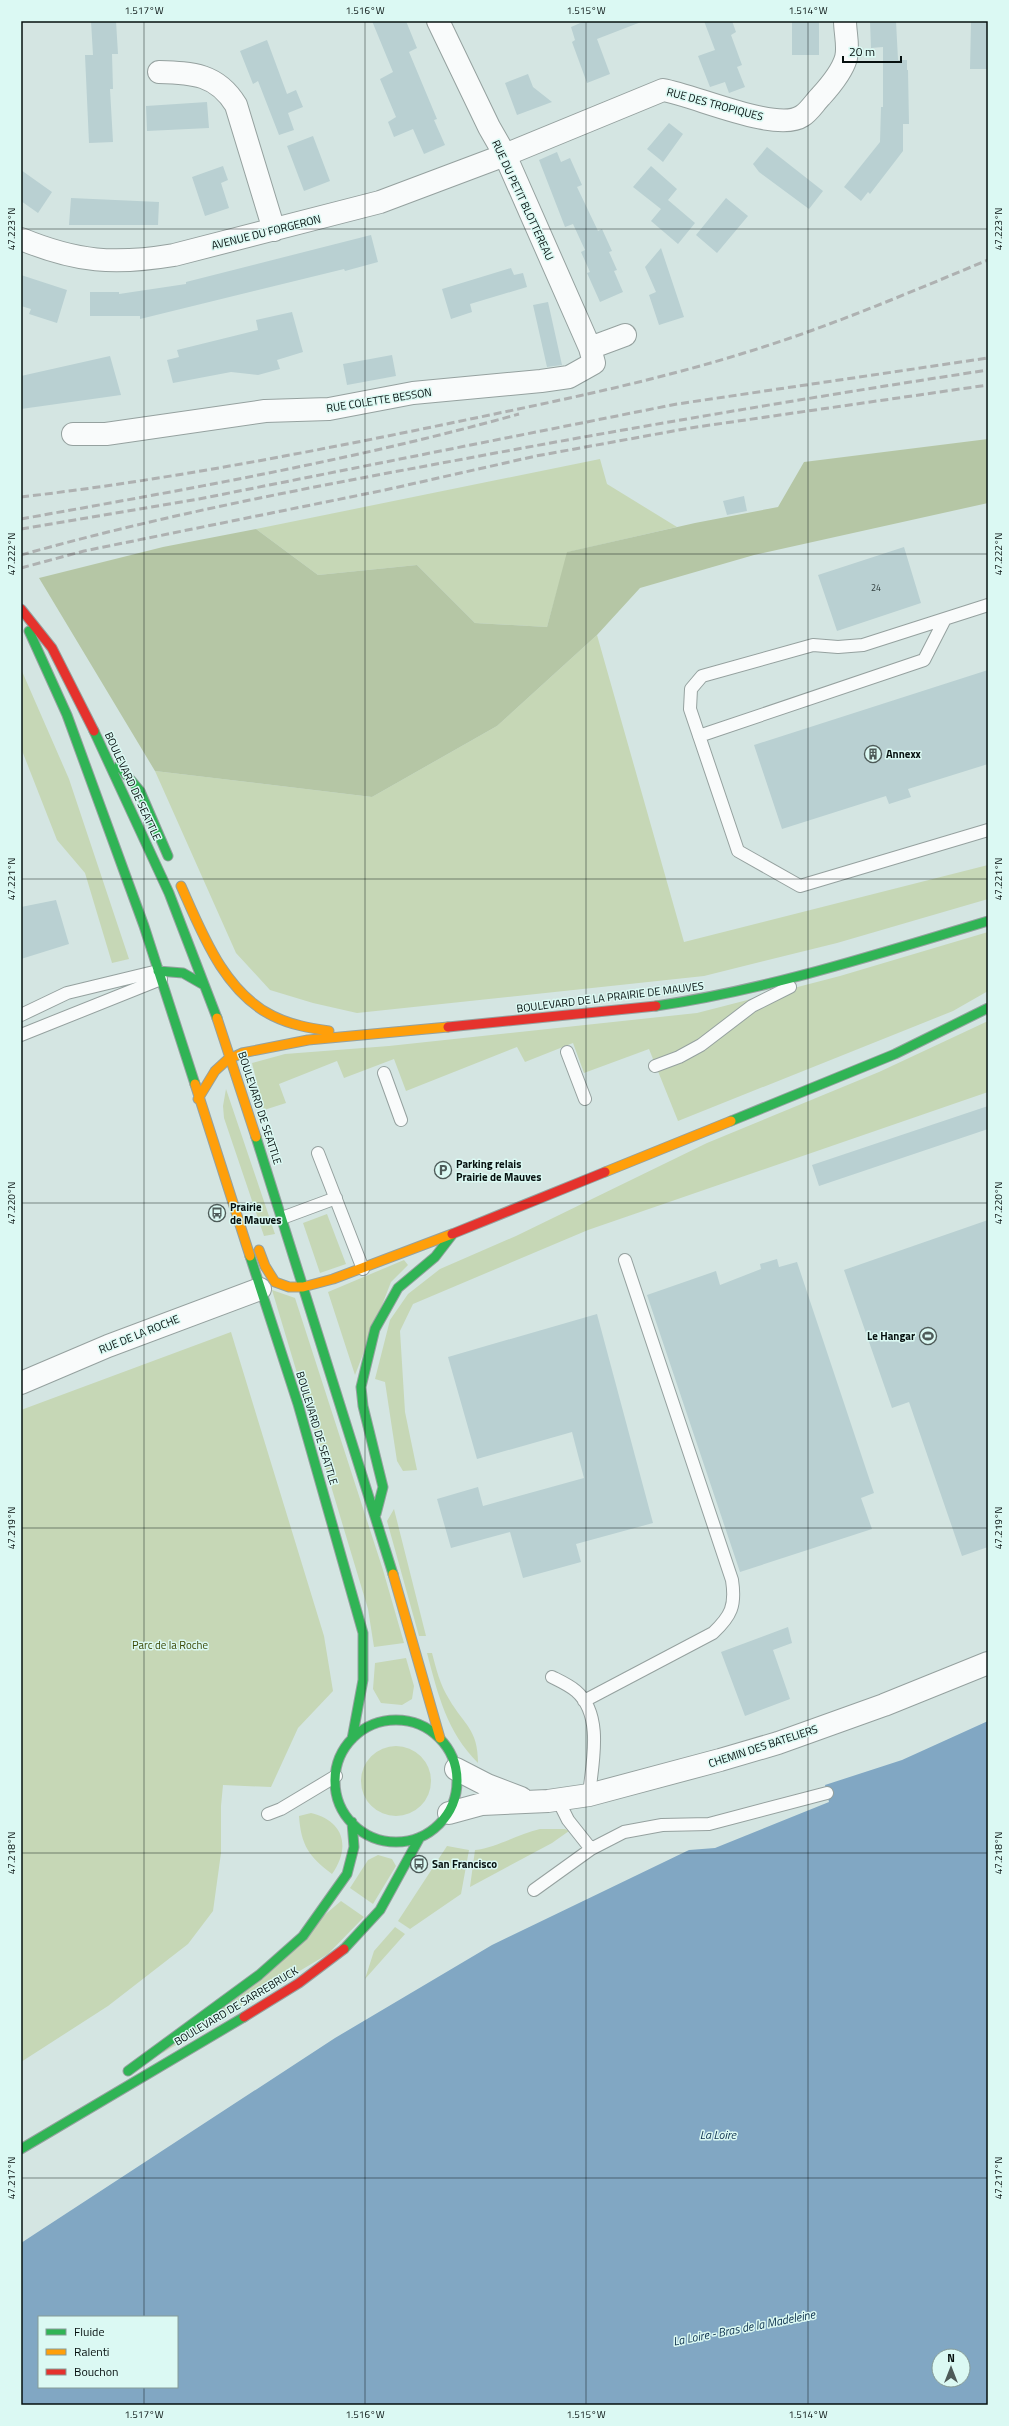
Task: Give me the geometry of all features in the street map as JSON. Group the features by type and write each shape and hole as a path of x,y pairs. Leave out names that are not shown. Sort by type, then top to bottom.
{"main road":[{"name":"BOULEVARD DE SEATTLE","path":"21,610 52,648 103,748 169,893 231,1057 376,1514 440,1738"},
{"name":"BOULEVARD DE SEATTLE","path":"21,610 82,754 159,975 298,1404 359,1614 364,1645 363,1680 352,1739"},
{"path":"103,748 140,791 171,862"},
{"name":"BOULEVARD DE LA PRAIRIE DE MAUVES","path":"177,876 208,947 241,994 258,1008 300,1027 370,1034"},
{"name":"BOULEVARD DE LA PRAIRIE DE MAUVES","path":"198,1099 204,1085 215,1071 231,1057 289,1044 370,1034 655,1006 723,995 827,968 988,921"},
{"path":"159,975 183,973 204,985"},
{"path":"256,1240 265,1266 275,1282 289,1287 303,1287 363,1269 895,1054 988,1008"},
{"name":"BOULEVARD DE SEATTLE","path":"210,1129 230,1161"},
{"path":"376,1514 383,1487 363,1406 362,1387 375,1329 398,1288 435,1257 454,1233"},
{"path":"390,1720 412,1722 422,1726 440,1738 450,1752 456,1769 457,1792 449,1813 434,1830 420,1837 399,1842 383,1840 368,1835 352,1822 338,1801 336,1776 338,1762 352,1739 370,1726 390,1720"},
{"name":"BOULEVARD DE SARREBRUCK","path":"121,2076 259,1975 303,1936 347,1874 354,1847 352,1822"},
{"name":"BOULEVARD DE SARREBRUCK","path":"21,2149 287,1991 321,1969 343,1950 375,1917 420,1837"}],"street":[{"name":"RUE DU PETIT BLOTTEREAU","path":"438,21 489,127 505,155 590,348"},
{"name":"RUE DES TROPIQUES","path":"505,155 663,90 778,121 802,116 835,80 846,57 844,21"},
{"path":"159,72 200,76 215,81 228,92 236,105 274,230"},
{"name":"AVENUE DU FORGERON","path":"21,239 74,257 109,262 141,260 174,255 380,202 505,155"},
{"path":"590,348 624,335"},
{"name":"RUE COLETTE BESSON","path":"73,434 106,434 265,411 328,409 413,393 569,377 594,363 590,348"},
{"name":"RUE DE LA ROCHE","path":"21,1383 108,1346 225,1300 260,1290"},
{"name":"CHEMIN DES BATELIERS","path":"449,1813 482,1804 558,1800 589,1795 778,1743 892,1703 988,1663"},
{"name":"CHEMIN DES BATELIERS","path":"456,1769 504,1792 530,1801"}],"lane":[{"path":"988,605 863,645 838,647 813,645 702,676 691,689 690,709 738,852 800,886 988,830"},
{"path":"699,736 924,660 945,619"},
{"path":"655,1066 679,1057 701,1045 752,1006 827,968"},
{"path":"21,1015 67,993 159,975"},
{"path":"21,1035 159,975"},
{"path":"567,1052 585,1099"},
{"path":"384,1073 401,1120"},
{"path":"318,1153 363,1269"},
{"path":"282,1218 336,1198"},
{"path":"584,1701 713,1633 727,1620 734,1601 732,1580 625,1260"},
{"path":"552,1676 576,1692 584,1701 592,1724 593,1737 589,1795"},
{"path":"268,1814 281,1809 336,1776"},
{"path":"534,1890 591,1849 624,1832 662,1825 709,1824 827,1793"},
{"path":"558,1800 571,1825 591,1849"}],"green space":[{"path":"988,439 988,503 754,555 640,588 597,635 497,726 372,797 155,771 39,578 163,547 256,529 318,575 417,565 475,623 547,627 567,552 695,523 778,507 804,462"},
{"path":"600,459 607,484 677,527 568,552 547,627 475,623 417,565 318,575 256,529"},
{"path":"597,635 684,942 988,865 988,899 837,943 704,976 357,1013 313,1003 270,990 236,953 155,771 372,797 497,726"},
{"path":"21,669 69,779 129,959 112,963 85,873 57,840 21,748"},
{"path":"988,932 988,991 953,1011 678,1121 649,1049 584,1073 573,1043 525,1062 517,1047 406,1091 394,1059 344,1078 337,1061 279,1084 286,1103 264,1110 252,1063 285,1054 389,1046 697,1013 840,976"},
{"path":"988,1021 988,1092 588,1230 413,1304 400,1331 405,1412 417,1470 403,1471 397,1461 385,1382 375,1379 390,1320 408,1294 440,1269 516,1236 707,1143 879,1072"},
{"path":"226,1089 275,1234 264,1236 224,1118 223,1106"},
{"path":"327,1214 346,1264 320,1273 303,1223"},
{"path":"404,1260 408,1265 391,1282 355,1375 328,1292"},
{"path":"272,1290 295,1298 383,1570 404,1643 374,1647 368,1609"},
{"name":"Parc de la Roche","path":"231,1332 324,1636 333,1691 298,1728 271,1787 223,1785 221,1806 221,1853 213,1911 188,1944 108,2006 21,2062 21,1410"},
{"path":"394,1509 426,1636 419,1636 387,1521"},
{"path":"427,1653 432,1653 446,1694 473,1735 476,1742 478,1763 458,1739 451,1726 435,1684"},
{"path":"406,1658 414,1686 412,1699 402,1705 381,1703 373,1689 375,1663"},
{"path":"396,1746 409,1749 421,1756 428,1768 431,1781 428,1794 421,1806 409,1813 396,1816 383,1813 371,1806 364,1794 361,1781 364,1768 371,1756 383,1749"},
{"path":"311,1813 331,1822 341,1836 341,1854 338,1864 332,1874 317,1862 304,1843 299,1816"},
{"path":"540,1829 565,1829 569,1831 552,1843 470,1887 475,1850 492,1846"},
{"path":"447,1846 469,1850 461,1894 410,1929 398,1921"},
{"path":"378,1855 392,1859 396,1866 373,1904 350,1888 368,1860"},
{"path":"341,1901 364,1917 328,1954 161,2054"},
{"path":"395,1927 405,1934 365,1979 374,1951"}],"water":[{"name":"La Loire","path":"988,1721 988,2405 21,2405 21,2243 335,2038 492,1945 689,1850 715,1848 829,1802 825,1785 902,1760"}],"building":[{"path":"91,21 116,21 118,54 112,54 113,89 110,89 113,142 89,143 85,55 93,55"},
{"path":"372,21 406,21 417,48 409,52 437,119 434,120 445,145 424,154 413,129 394,137 388,122 396,117 380,79 393,72"},
{"path":"585,21 641,22 597,39 610,74 587,83 572,42 575,40 571,27"},
{"path":"704,21 732,21 736,32 731,35 742,65 737,67 745,87 729,93 725,82 710,87 698,56 715,50"},
{"path":"792,21 819,21 819,55 792,55"},
{"path":"870,21 896,21 898,60 907,60 909,124 903,124 903,151 870,194 868,192 861,201 844,187 880,142 881,107 883,107 883,47 871,48"},
{"path":"971,21 988,21 988,69 970,69"},
{"path":"267,40 287,94 296,90 303,107 288,113 294,130 279,135 258,81 253,84 240,51"},
{"path":"528,74 533,87 552,102 517,115 505,83"},
{"path":"207,102 209,128 147,131 146,106"},
{"path":"669,123 683,134 663,162 647,149"},
{"path":"313,136 330,181 304,191 287,146"},
{"path":"767,147 823,191 809,209 759,172 753,164"},
{"path":"557,152 561,162 570,158 582,185 577,187 598,231 602,229 612,251 609,252 617,270 614,271 623,292 600,302 587,273 590,272 581,252 585,250 573,224 565,227 539,160"},
{"path":"223,166 228,180 221,183 229,208 205,216 192,177"},
{"path":"651,166 677,189 668,200 695,223 678,244 651,221 661,209 633,187"},
{"path":"21,170 52,192 38,213 21,201"},
{"path":"71,198 159,202 158,225 69,225"},
{"path":"726,198 748,216 717,253 696,235"},
{"path":"371,235 378,262 140,319 140,316 90,316 90,292 119,292 119,294 186,284 186,282"},
{"path":"661,248 684,317 659,325 649,295 656,292 645,267"},
{"path":"511,268 514,275 523,273 527,287 470,304 472,312 451,319 442,289"},
{"path":"21,275 67,290 57,323 29,314 31,309 21,306"},
{"path":"548,302 562,365 547,367 533,305"},
{"path":"292,312 303,352 277,360 280,369 258,375 231,372 173,383 167,360 179,357 177,350 258,330 256,320"},
{"path":"392,355 396,376 347,385 343,364"},
{"path":"110,356 121,395 21,409 21,376"},
{"path":"744,496 747,511 727,515 723,501"},
{"path":"904,547 921,603 837,631 818,575"},
{"name":"Annexx","path":"988,670 988,764 908,789 911,797 889,804 886,796 782,829 754,745"},
{"path":"56,900 69,944 21,959 21,907"},
{"path":"988,1106 988,1129 819,1186 812,1165"},
{"name":"Le Hangar","path":"988,1220 988,1547 962,1556 909,1402 892,1408 844,1270"},
{"path":"777,1259 779,1267 797,1262 874,1493 861,1498 872,1529 740,1572 647,1295 716,1271 720,1285 761,1269 760,1264"},
{"path":"597,1314 653,1523 576,1544 581,1562 523,1578 510,1532 451,1548 437,1499 478,1487 483,1506 584,1478 572,1432 477,1459 448,1357"},
{"path":"788,1627 792,1643 773,1650 790,1699 745,1716 721,1652"}],"railway":[{"path":"21,497 73,491 176,475 329,448 628,385 744,353 806,333 867,310 988,260"},
{"path":"21,529 199,499 677,404 988,358"},
{"path":"21,555 125,528 230,504 336,483 646,426 988,370"},
{"path":"21,568 84,551 385,490 536,456 690,428 988,385"},
{"path":"21,519 209,485 333,460 395,446 519,414"}],"traffic: fast":[{"path":"29,631 67,715 144,926 195,1084"},
{"path":"94,731 169,893 217,1018"},
{"path":"119,766 140,791 168,856"},
{"path":"656,1006 698,999 824,970 988,921"},
{"path":"158,971 183,973 204,985"},
{"path":"731,1121 895,1054 988,1008"},
{"path":"256,1137 393,1574"},
{"path":"376,1514 383,1487 363,1406 361,1387 375,1329 398,1288 435,1257 452,1235"},
{"path":"250,1256 298,1404 363,1633 363,1680 352,1739"},
{"path":"396,1720 408,1721 419,1725 430,1730 439,1738 447,1747 452,1758 456,1769 457,1781 456,1793 452,1804 447,1815 439,1824 430,1832 419,1837 408,1841 396,1842 384,1841 373,1837 362,1832 353,1824 345,1815 340,1804 336,1793 335,1781 336,1769 340,1758 345,1747 353,1738 362,1730 373,1725 384,1721 396,1720"},
{"path":"128,2071 259,1975 303,1936 347,1874 354,1847 352,1822"},
{"path":"344,1949 380,1910 420,1837"},
{"path":"21,2149 244,2017"}],"traffic: slow":[{"path":"181,886 197,923 216,960 241,992 256,1005 273,1016 301,1026 329,1031"},
{"path":"217,1018 256,1137"},
{"path":"198,1099 215,1071 227,1060 242,1053 308,1040 448,1027"},
{"path":"195,1084 250,1256"},
{"path":"605,1172 731,1121"},
{"path":"259,1250 265,1266 275,1282 289,1287 303,1287 333,1279 452,1234"},
{"path":"393,1574 440,1738"}],"traffic: jam":[{"path":"21,609 52,648 94,731"},
{"path":"448,1027 656,1006"},
{"path":"452,1234 605,1172"},
{"path":"244,2017 299,1983 344,1949"}],"place":[{"name":"Annexx","path":"873,754"},
{"name":"Parking relais Prairie de Mauves","path":"443,1170"},
{"name":"Prairie de Mauves","path":"217,1213"},
{"name":"Le Hangar","path":"928,1336"},
{"name":"San Francisco","path":"419,1864"}],"water label":[{"name":"La Loire - Bras de la Madeleine","path":"744,2328"}]}
